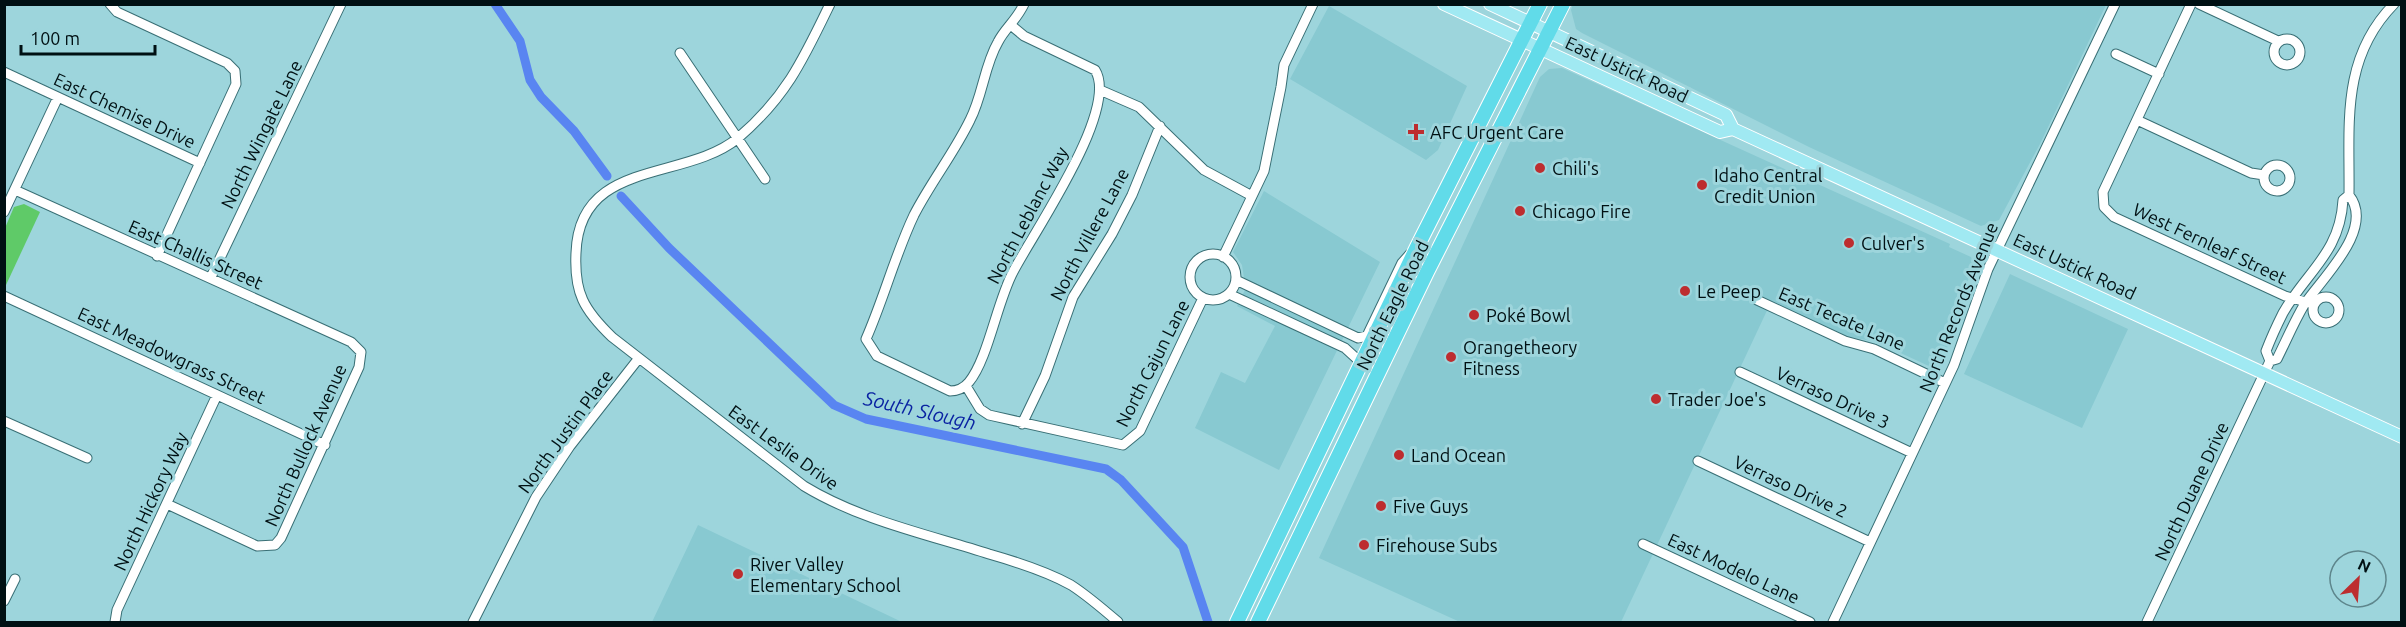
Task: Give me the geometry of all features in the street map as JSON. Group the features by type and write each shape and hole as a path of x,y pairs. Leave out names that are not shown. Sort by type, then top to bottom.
{"highway":[{"name":"North Eagle Road","path":"1237,622 1361,370 1418,247 1540,4"},
{"name":"North Eagle Road","path":"1258,622 1427,272 1563,4"},
{"path":"1345,441 1339,433 1365,376 1361,370"},
{"path":"1282,571 1278,560 1326,459 1323,445"}],"main road":[{"path":"1444,4 1522,41"},
{"path":"1490,4 1531,23"},
{"name":"East Ustick Road","path":"1531,23 1726,115 1733,129"},
{"name":"East Ustick Road","path":"1522,41 1720,132 1733,129 1998,249 2402,437"}],"street":[{"path":"110,4 117,12 227,63 235,71 237,84 157,256"},
{"name":"East Leslie Drive","path":"830,4 804,59 781,97 736,139 711,154 628,178 596,201 581,226 576,241 574,276 588,312 611,336 804,486 827,500 855,512 1024,564 1069,584 1096,602 1118,622"},
{"path":"1022,424 989,415 980,409 966,386 950,391 877,356 867,343 896,255 915,213 971,118 991,57 999,40 1012,26 1024,4"},
{"path":"1223,257 1269,156 1284,65 1313,4"},
{"name":"North Records Avenue","path":"1833,622 1946,383 1965,339 1976,298 1998,249 2115,4"},
{"path":"2191,4 2137,120 2251,173 2264,176"},
{"path":"2199,4 2278,41"},
{"path":"2349,195 2343,200 2340,224 2328,252 2284,312 2265,351 2270,361 2277,359 2349,242 2355,210 2355,202 2349,195 2353,78 2369,36 2394,4"},
{"name":"North Wingate Lane","path":"211,278 340,5"},
{"path":"1012,26 1024,36 1095,70 1101,81 1100,90 1139,107 1204,170 1252,196"},
{"path":"680,53 765,179"},
{"path":"2116,54 2158,74"},
{"name":"East Chemise Drive","path":"4,72 200,163"},
{"name":"North Leblanc Way","path":"966,386 976,371 1013,272 1073,168 1089,131 1100,90"},
{"path":"4,212 58,97"},
{"name":"West Fernleaf Street","path":"2137,120 2103,192 2104,207 2114,217 2309,304"},
{"name":"North Villere Lane","path":"1022,424 1045,376 1073,297 1127,205 1160,126"},
{"name":"East Challis Street","path":"15,190 351,342 361,352"},
{"path":"1236,280 1358,338 1367,336 1402,262 1418,247"},
{"path":"1212,254 1223,257 1234,270 1236,280 1229,294 1218,300 1203,298 1194,291 1190,282 1193,266 1204,256 1212,254"},
{"path":"1229,294 1345,348 1357,359 1361,370"},
{"name":"East Meadowgrass Street","path":"4,296 325,445"},
{"name":"North Cajun Lane","path":"1022,424 1123,445 1130,442 1140,431 1203,298"},
{"name":"East Tecate Lane","path":"1757,300 1845,341 1874,349 1946,383"},
{"name":"North Bullock Avenue","path":"166,504 257,546 270,547 281,538 325,445 359,367 361,352"},
{"name":"North Justin Place","path":"473,622 536,497 570,446 639,358"},
{"name":"North Duane Drive","path":"2147,622 2270,361"},
{"name":"Verraso Drive 3","path":"1740,372 1912,453"},
{"name":"North Hickory Way","path":"115,622 117,610 218,395"},
{"path":"4,421 87,458"},
{"name":"Verraso Drive 2","path":"1698,460 1870,542"},
{"name":"East Modelo Lane","path":"1643,544 1810,622"},
{"path":"4,601 15,579"}],"shaded area":[{"path":"1573,4 2106,5 2040,144 1999,220 1981,226 1809,147 1582,33 1576,29 1571,10"},
{"path":"1329,6 1467,86 1438,150 1426,160 1290,79"},
{"path":"1562,68 1950,244 1949,247 1971,257 1974,265 1963,293 1948,346 1938,367 1933,368 1877,342 1850,337 1771,302 1621,622 1460,622 1319,558 1540,77 1549,69"},
{"path":"1264,191 1380,262 1279,470 1195,428 1221,372 1245,383 1275,326 1237,306 1249,282 1244,278 1242,265 1233,252"},
{"path":"2010,274 2128,329 2082,428 1964,374"},
{"name":"River Valley Elementary School","path":"698,525 902,622 652,622"}],"green space":[{"path":"24,204 40,212 6,285 5,228 14,207"}],"waterway":[{"name":"South Slough","path":"495,4 520,41 530,80 541,97 574,131 607,176"},
{"name":"South Slough","path":"621,196 669,248 834,405 866,419 1106,469 1121,480 1183,547 1208,622"}],"place":[{"name":"AFC Urgent Care","path":"1416,132"},
{"name":"Chili's","path":"1540,168"},
{"name":"Idaho Central Credit Union","path":"1702,185"},
{"name":"Chicago Fire","path":"1520,211"},
{"name":"Culver's","path":"1849,243"},
{"name":"Le Peep","path":"1685,291"},
{"name":"Poké Bowl","path":"1474,315"},
{"name":"Orangetheory Fitness","path":"1451,357"},
{"name":"Trader Joe's","path":"1656,399"},
{"name":"Land Ocean","path":"1399,455"},
{"name":"Five Guys","path":"1381,506"},
{"name":"Firehouse Subs","path":"1364,545"},
{"name":"River Valley Elementary School","path":"738,574"}]}
